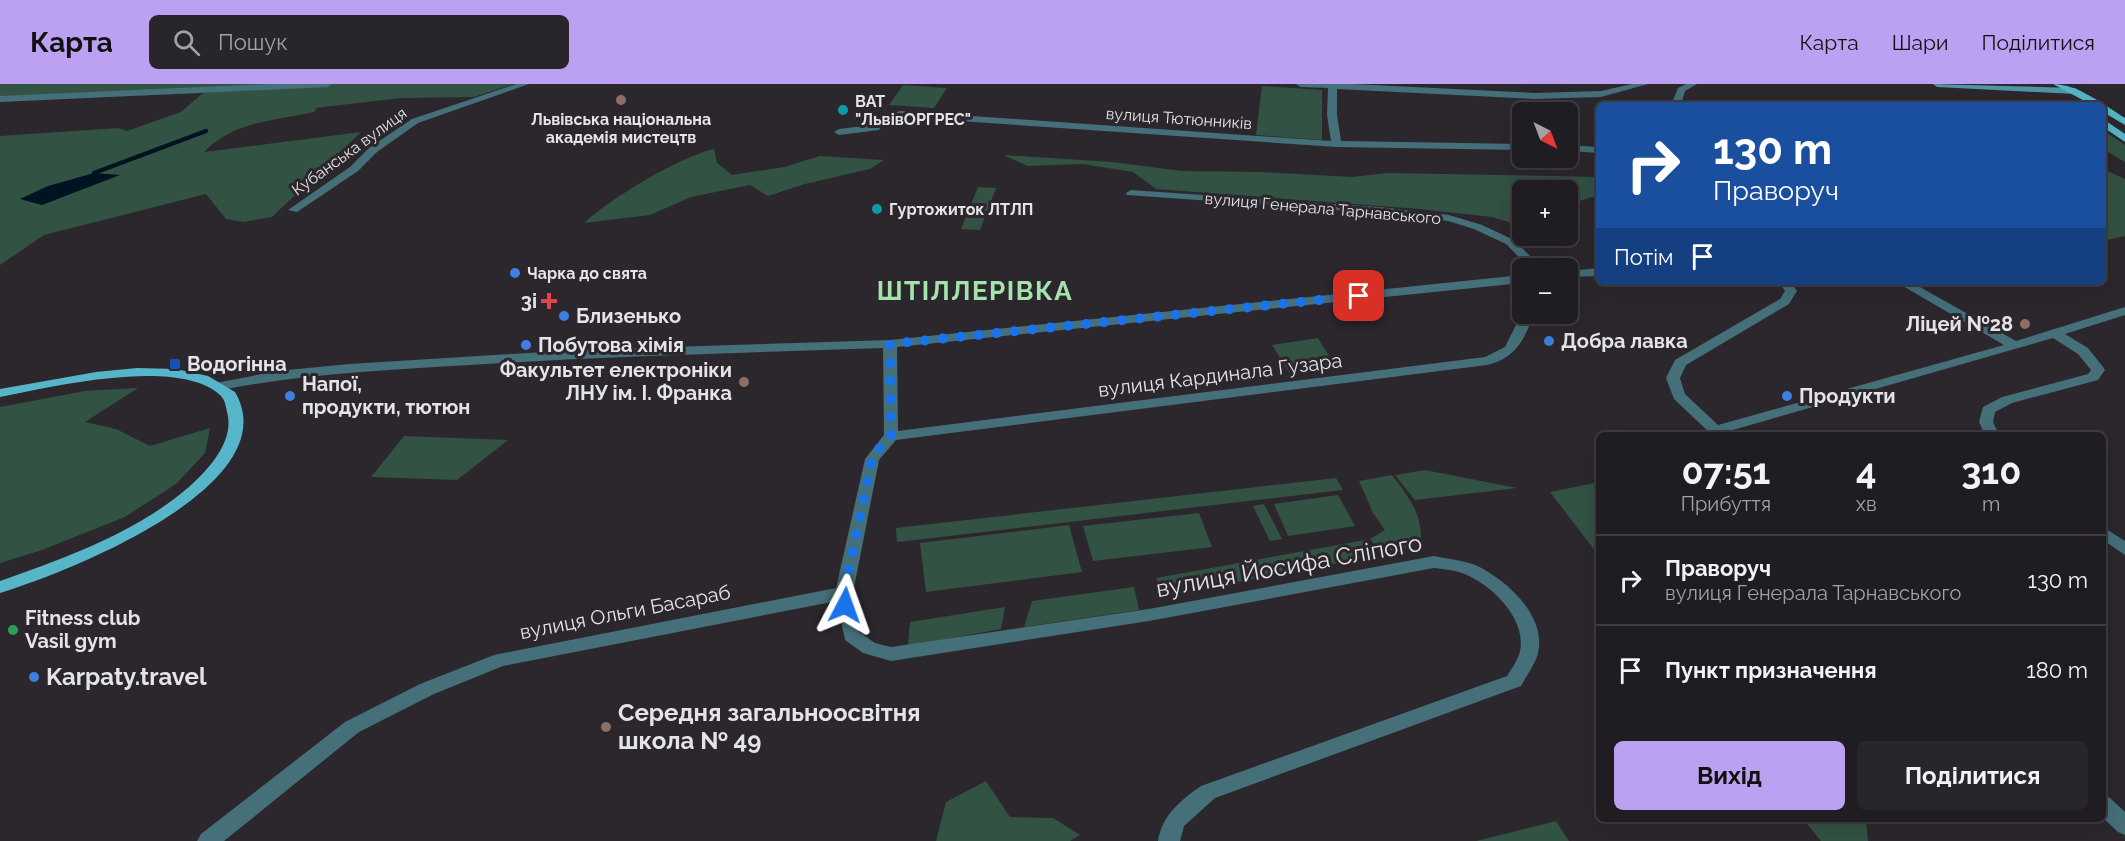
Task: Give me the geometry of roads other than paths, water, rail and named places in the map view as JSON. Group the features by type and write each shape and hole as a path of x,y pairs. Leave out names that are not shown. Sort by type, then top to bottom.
{"main road":[{"path":"1937,84 2075,91"},
{"path":"2057,84 2094,102"},
{"path":"2067,84 2084,102"},
{"path":"2106,110 2125,122"},
{"path":"2106,124 2125,139"},
{"path":"0,393 107,375 147,372 191,375 220,386 235,403 237,427 230,447 213,471 186,497 148,522 88,553 0,587"}],"street":[{"path":"0,99 328,84"},
{"name":"Кубанська вулиця","path":"293,210 354,169 373,150 415,121 525,84"},
{"path":"1300,84 1535,96 1600,94 1644,84"},
{"path":"1677,102 1682,90 1693,84"},
{"path":"1332,86 1332,114 1336,144"},
{"name":"вулиця Тютюнників","path":"839,132 876,128 885,117 901,114 1336,144 1512,147"},
{"path":"1578,149 1596,150"},
{"name":"вулиця Генерала Тарнавського","path":"1131,193 1378,210 1449,218 1478,227 1510,242 1526,258"},
{"path":"1578,273 1596,272"},
{"path":"220,386 277,375 349,368 577,354 890,344 1512,280"},
{"path":"1717,432 1679,396 1673,378 1680,363 1785,301 1791,291 1787,285"},
{"path":"1907,285 2015,346"},
{"path":"1721,432 2015,346 2125,311"},
{"name":"вулиця Кардинала Гузара","path":"891,436 1487,361 1504,357 1514,346 1524,324"},
{"path":"1991,432 1986,422 1988,410 2007,400 2093,377 2098,370 2084,351 2055,334"},
{"path":"844,593 872,459 891,436 890,344"},
{"path":"2106,534 2125,549"},
{"name":"вулиця Йосифа Сліпого","path":"844,593 851,635 869,648 891,654 1149,615 1434,562 1467,568 1515,604 1529,629 1530,651 1514,681 1208,792 1186,808 1169,833 1169,841"},
{"name":"вулиця Ольги Басараб","path":"208,841 352,728 427,689 500,660 844,593"},
{"path":"2106,807 2125,826"}],"water":[{"path":"94,173 120,175 42,205 20,199 48,186"}],"waterway":[{"path":"94,173 206,131"}],"place":[{"name":"Львівська національна академія мистецтв","path":"621,100"},
{"name":"ВАТ \"ЛьвівОРГРЕС\"","path":"843,110"},
{"name":"Гуртожиток ЛТЛП","path":"877,209"},
{"name":"Чарка до свята","path":"515,273"},
{"name":"3і","path":"549,301"},
{"name":"Близенько","path":"564,316"},
{"name":"Ліцей №28","path":"2025,324"},
{"name":"Добра лавка","path":"1549,341"},
{"name":"Побутова хімія","path":"526,345"},
{"name":"Водогінна","path":"175,364"},
{"name":"Факультет електроніки ЛНУ ім. І. Франка","path":"744,382"},
{"name":"Напої, продукти, тютюн","path":"290,396"},
{"name":"Продукти","path":"1787,396"},
{"name":"Fitness club Vasil gym","path":"13,630"},
{"name":"Karpaty.travel","path":"34,677"},
{"name":"Середня загальноосвітня школа № 49","path":"606,727"}],"district":[{"name":"ШТІЛЛЕРІВКА","path":"975,291"}]}
